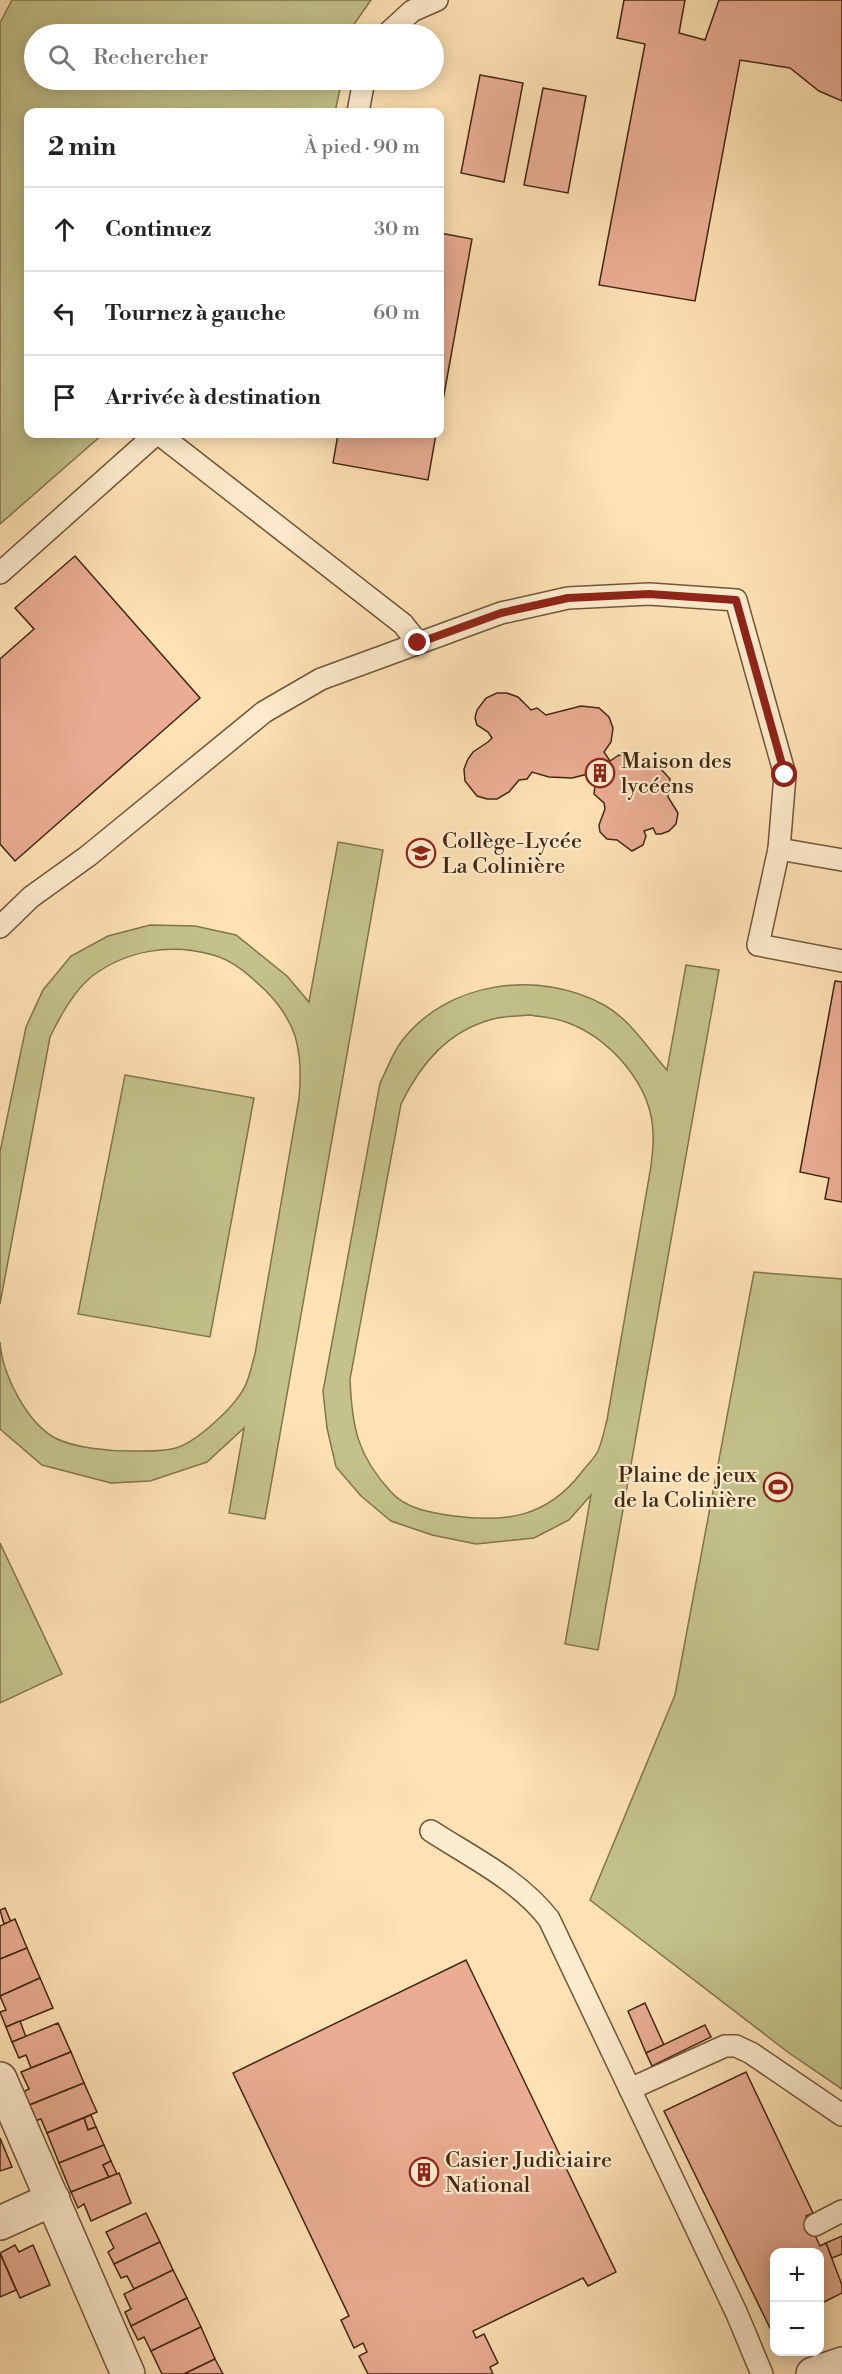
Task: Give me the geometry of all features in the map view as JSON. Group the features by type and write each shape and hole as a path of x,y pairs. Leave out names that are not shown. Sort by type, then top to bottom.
{"street":[{"path":"0,2079 128,2374"},
{"path":"0,2223 53,2199"},
{"path":"813,2374 842,2364"}],"lane":[{"path":"398,24 412,11 437,0"},
{"path":"359,108 362,90"},
{"path":"0,573 153,438"},
{"path":"163,438 403,624 418,643"},
{"path":"0,927 31,897 88,856 264,712 321,679 501,613 568,598 649,594 736,600 785,775 778,849 758,945 842,961"},
{"path":"778,849 842,860"},
{"path":"431,1832 520,1889 549,1919 741,2322 762,2374"},
{"path":"630,2089 725,2046 736,2046 751,2053 842,2115"},
{"path":"815,2225 842,2211"}],"shaded area":[{"path":"12,0 371,0 354,24 24,24 24,90 340,90 336,108 24,108 24,438 98,438 0,524 0,23"},
{"path":"338,842 383,850 265,1519 229,1513 244,1428 207,1462 150,1481 111,1483 42,1465 0,1429 0,1342 5,1368 17,1396 34,1421 55,1438 82,1447 131,1451 160,1451 176,1448 195,1438 226,1412 241,1392 247,1381 255,1354 299,1099 300,1074 295,1036 283,1011 270,995 241,969 220,957 197,951 149,951 119,960 91,977 73,997 50,1037 0,1304 0,1152 26,1027 43,990 71,956 108,936 150,925 195,926 236,935 287,976 309,1002"},
{"path":"686,965 719,970 598,1650 565,1644 591,1495 569,1520 534,1538 476,1544 432,1535 391,1521 361,1496 336,1467 327,1428 323,1391 380,1083 401,1042 420,1021 443,1005 468,994 495,987 523,985 551,987 578,994 614,1011 631,1026 667,1070","holes":["530,1015 562,1021 582,1029 613,1051 626,1066 637,1081 651,1115 653,1137 651,1166 607,1420 598,1451 568,1488 540,1508 508,1517 454,1516 420,1509 404,1502 397,1498 380,1478 358,1440 352,1412 350,1379 401,1104 417,1075 449,1040 477,1024 497,1018"]},
{"path":"125,1075 254,1098 210,1337 78,1314"},
{"name":"Plaine de jeux de la Colinière","path":"754,1272 842,1279 842,2089 789,2053 590,1900 675,1695"},
{"path":"0,1543 62,1674 0,1703"}],"building":[{"path":"624,0 685,0 679,33 705,40 719,0 842,0 842,101 819,91 790,68 740,60 695,301 599,285 645,44 617,38"},
{"path":"480,75 523,83 504,182 461,173"},
{"path":"543,88 586,96 568,193 524,185"},
{"path":"444,234 472,239 444,395"},
{"path":"337,438 435,438 428,480 333,463"},
{"path":"75,556 200,698 15,861 0,844 0,659 34,629 15,608"},
{"name":"Maison des lycéens","path":"497,693 507,693 518,697 531,710 537,708 546,715 581,706 599,708 609,717 613,728 611,742 604,752 610,761 619,755 628,755 642,765 660,768 670,779 668,797 678,813 676,824 669,831 661,834 656,834 653,828 644,831 646,836 643,845 632,851 617,840 607,839 600,832 599,825 605,809 604,803 594,794 597,784 592,773 572,778 549,777 532,772 527,779 519,780 509,792 497,799 477,796 465,781 464,769 473,752 492,738 488,732 477,725 475,718 477,710 486,698"},
{"path":"835,981 842,982 842,1202 825,1199 829,1178 800,1172"},
{"path":"5,1908 11,1922 4,1924 0,1910"},
{"path":"15,1919 27,1948 0,1959 0,1926"},
{"path":"27,1948 40,1978 0,1996 0,1959"},
{"name":"Casier Judiciaire National","path":"466,1960 616,2272 588,2286 583,2278 473,2331 476,2338 484,2334 498,2363 490,2367 493,2374 368,2374 359,2356 367,2352 363,2343 354,2348 341,2320 349,2316 233,2073"},
{"path":"40,1978 53,2008 6,2027 0,2012 6,2010 0,1996"},
{"path":"645,2003 664,2045 646,2053 628,2011"},
{"path":"20,2021 26,2037 12,2042 6,2027"},
{"path":"58,2023 71,2052 31,2068 26,2055 19,2058 12,2042"},
{"path":"705,2025 711,2037 652,2066 646,2053"},
{"path":"71,2052 84,2083 27,2106 21,2093 29,2089 21,2072"},
{"path":"746,2072 813,2213 806,2216 820,2246 826,2243 842,2285 842,2293 824,2302 824,2248 770,2248 770,2328 664,2111"},
{"path":"84,2083 97,2112 47,2133 41,2119 34,2121 27,2106"},
{"path":"91,2115 96,2127 88,2130 84,2118"},
{"path":"84,2118 88,2130 96,2127 104,2145 59,2163 47,2133"},
{"path":"0,2138 12,2167 0,2171"},
{"path":"104,2145 111,2161 103,2165 109,2177 71,2192 59,2163"},
{"path":"111,2161 117,2174 109,2177 103,2165"},
{"path":"119,2173 131,2203 91,2221 84,2204 78,2208 71,2192"},
{"path":"146,2213 160,2242 114,2264 108,2252 114,2248 106,2232"},
{"path":"842,2236 842,2254 832,2258 826,2243"},
{"path":"160,2242 173,2270 134,2289 127,2276 121,2278 114,2264"},
{"path":"15,2245 19,2252 33,2245 50,2285 20,2298 0,2253"},
{"path":"0,2253 16,2290 0,2297"},
{"path":"173,2270 187,2298 131,2326 125,2312 131,2309 124,2294"},
{"path":"187,2298 201,2327 151,2351 144,2337 138,2340 131,2326"},
{"path":"201,2327 215,2359 184,2374 162,2374 151,2351"},
{"path":"215,2359 223,2374 184,2374"}],"place":[{"name":"Maison des lycéens","path":"600,773"},
{"name":"Collège-Lycée La Colinière","path":"421,853"},
{"name":"Plaine de jeux de la Colinière","path":"778,1487"},
{"name":"Casier Judiciaire National","path":"424,2172"}],"route":[{"path":"418,643 501,613 568,598 649,594 736,600 785,775"}]}
